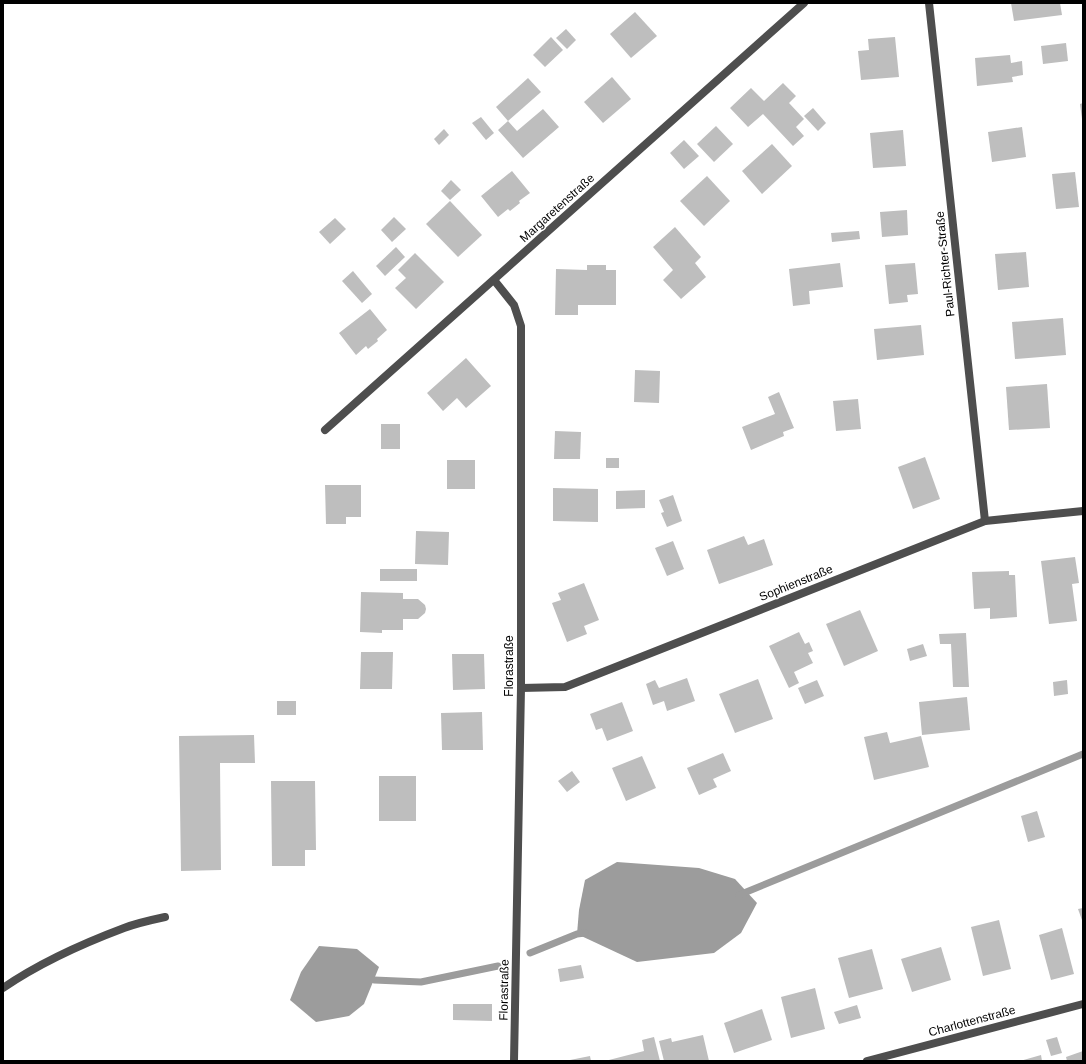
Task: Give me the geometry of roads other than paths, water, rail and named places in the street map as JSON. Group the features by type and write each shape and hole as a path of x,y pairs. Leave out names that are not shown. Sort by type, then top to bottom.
{"street":[{"name":"Margaretenstraße","path":"325,430 804,3"},
{"name":"Paul-Richter-Straße","path":"929,3 985,522"},
{"name":"Florastraße","path":"494,280 514,305 521,326 521,688 514,1061"},
{"name":"Sophienstraße","path":"521,688 565,687 985,522 1083,511"},
{"path":"3,988 68,951 124,928 165,917"},
{"name":"Charlottenstraße","path":"867,1061 1083,1004"}],"waterway":[{"path":"739,895 1083,754"},
{"path":"530,953 577,934 585,933"},
{"path":"374,980 421,982 498,966"}]}
